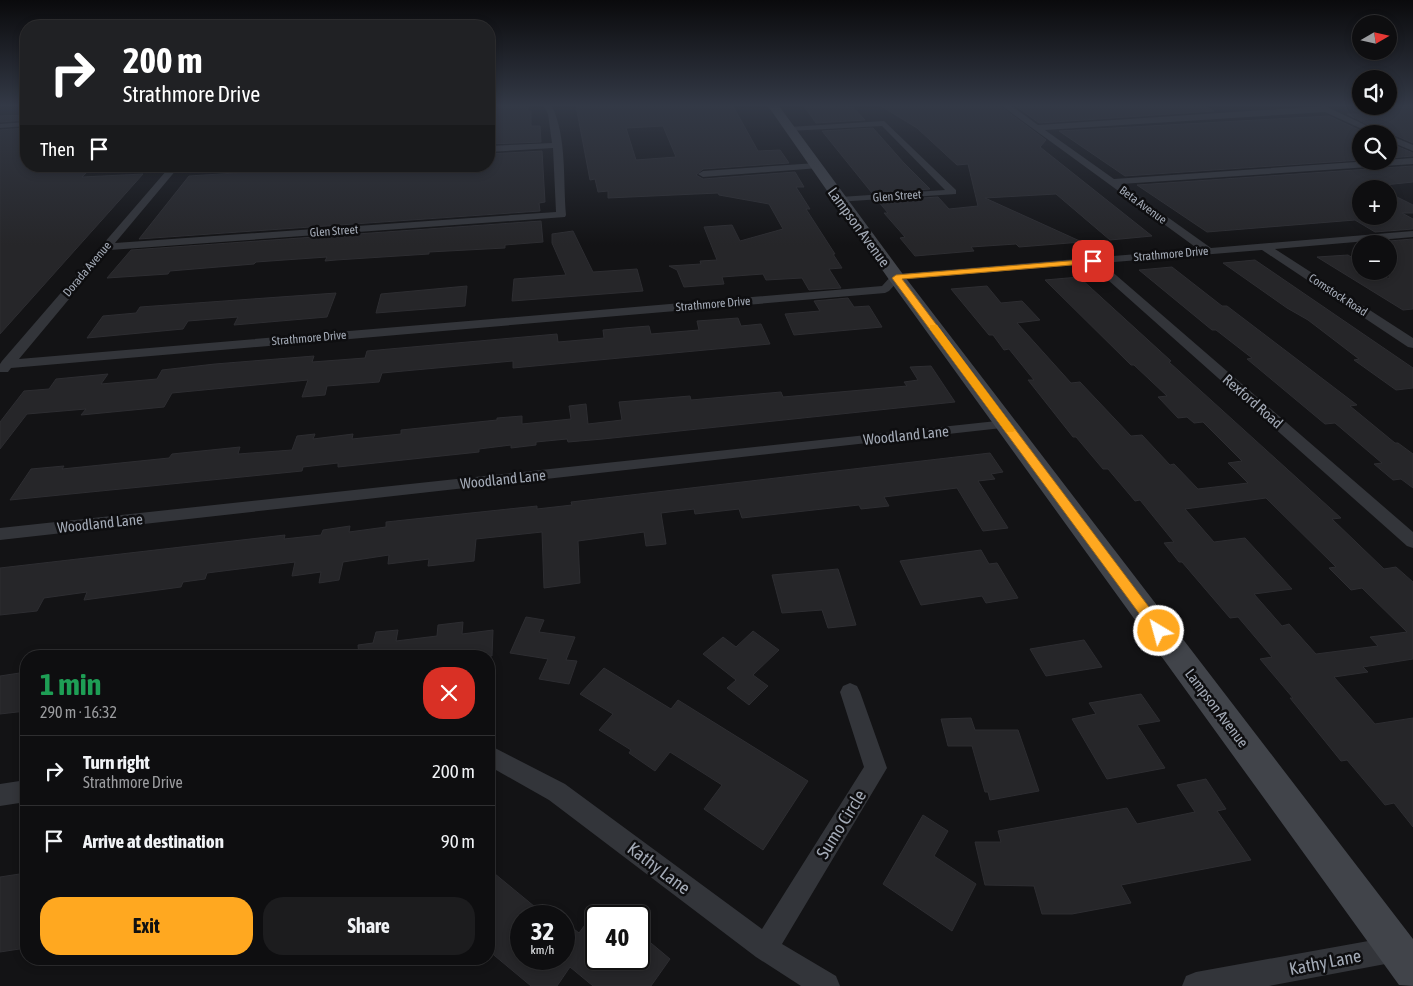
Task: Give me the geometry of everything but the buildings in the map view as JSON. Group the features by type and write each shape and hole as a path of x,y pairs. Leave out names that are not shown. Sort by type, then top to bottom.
{"street":[{"name":"Glen Street","path":"107,247 561,215 557,152"},
{"name":"Lampson Avenue","path":"806,152 896,278 1413,972"},
{"name":"Glen Street","path":"840,200 953,192 913,152"},
{"name":"Beta Avenue","path":"1069,152 1207,250"},
{"path":"1111,182 1413,161"},
{"path":"703,174 816,166"},
{"name":"Dorada Avenue","path":"4,368 171,172"},
{"name":"Strathmore Drive","path":"4,368 885,290 896,278 1207,250 1413,234"},
{"name":"Comstock Road","path":"1263,246 1413,344"},
{"name":"Rexford Road","path":"1093,261 1413,542"},
{"name":"Woodland Lane","path":"0,534 1006,424"},
{"name":"Sumo Circle","path":"765,948 876,768 850,692"},
{"name":"Kathy Lane","path":"495,757 557,792 765,948 826,986"},
{"path":"0,795 20,793"},
{"name":"Kathy Lane","path":"1196,986 1396,948"}],"slow traffic":[{"path":"933,327 1010,430"}],"route":[{"path":"1093,261 896,278 1159,631"}]}
